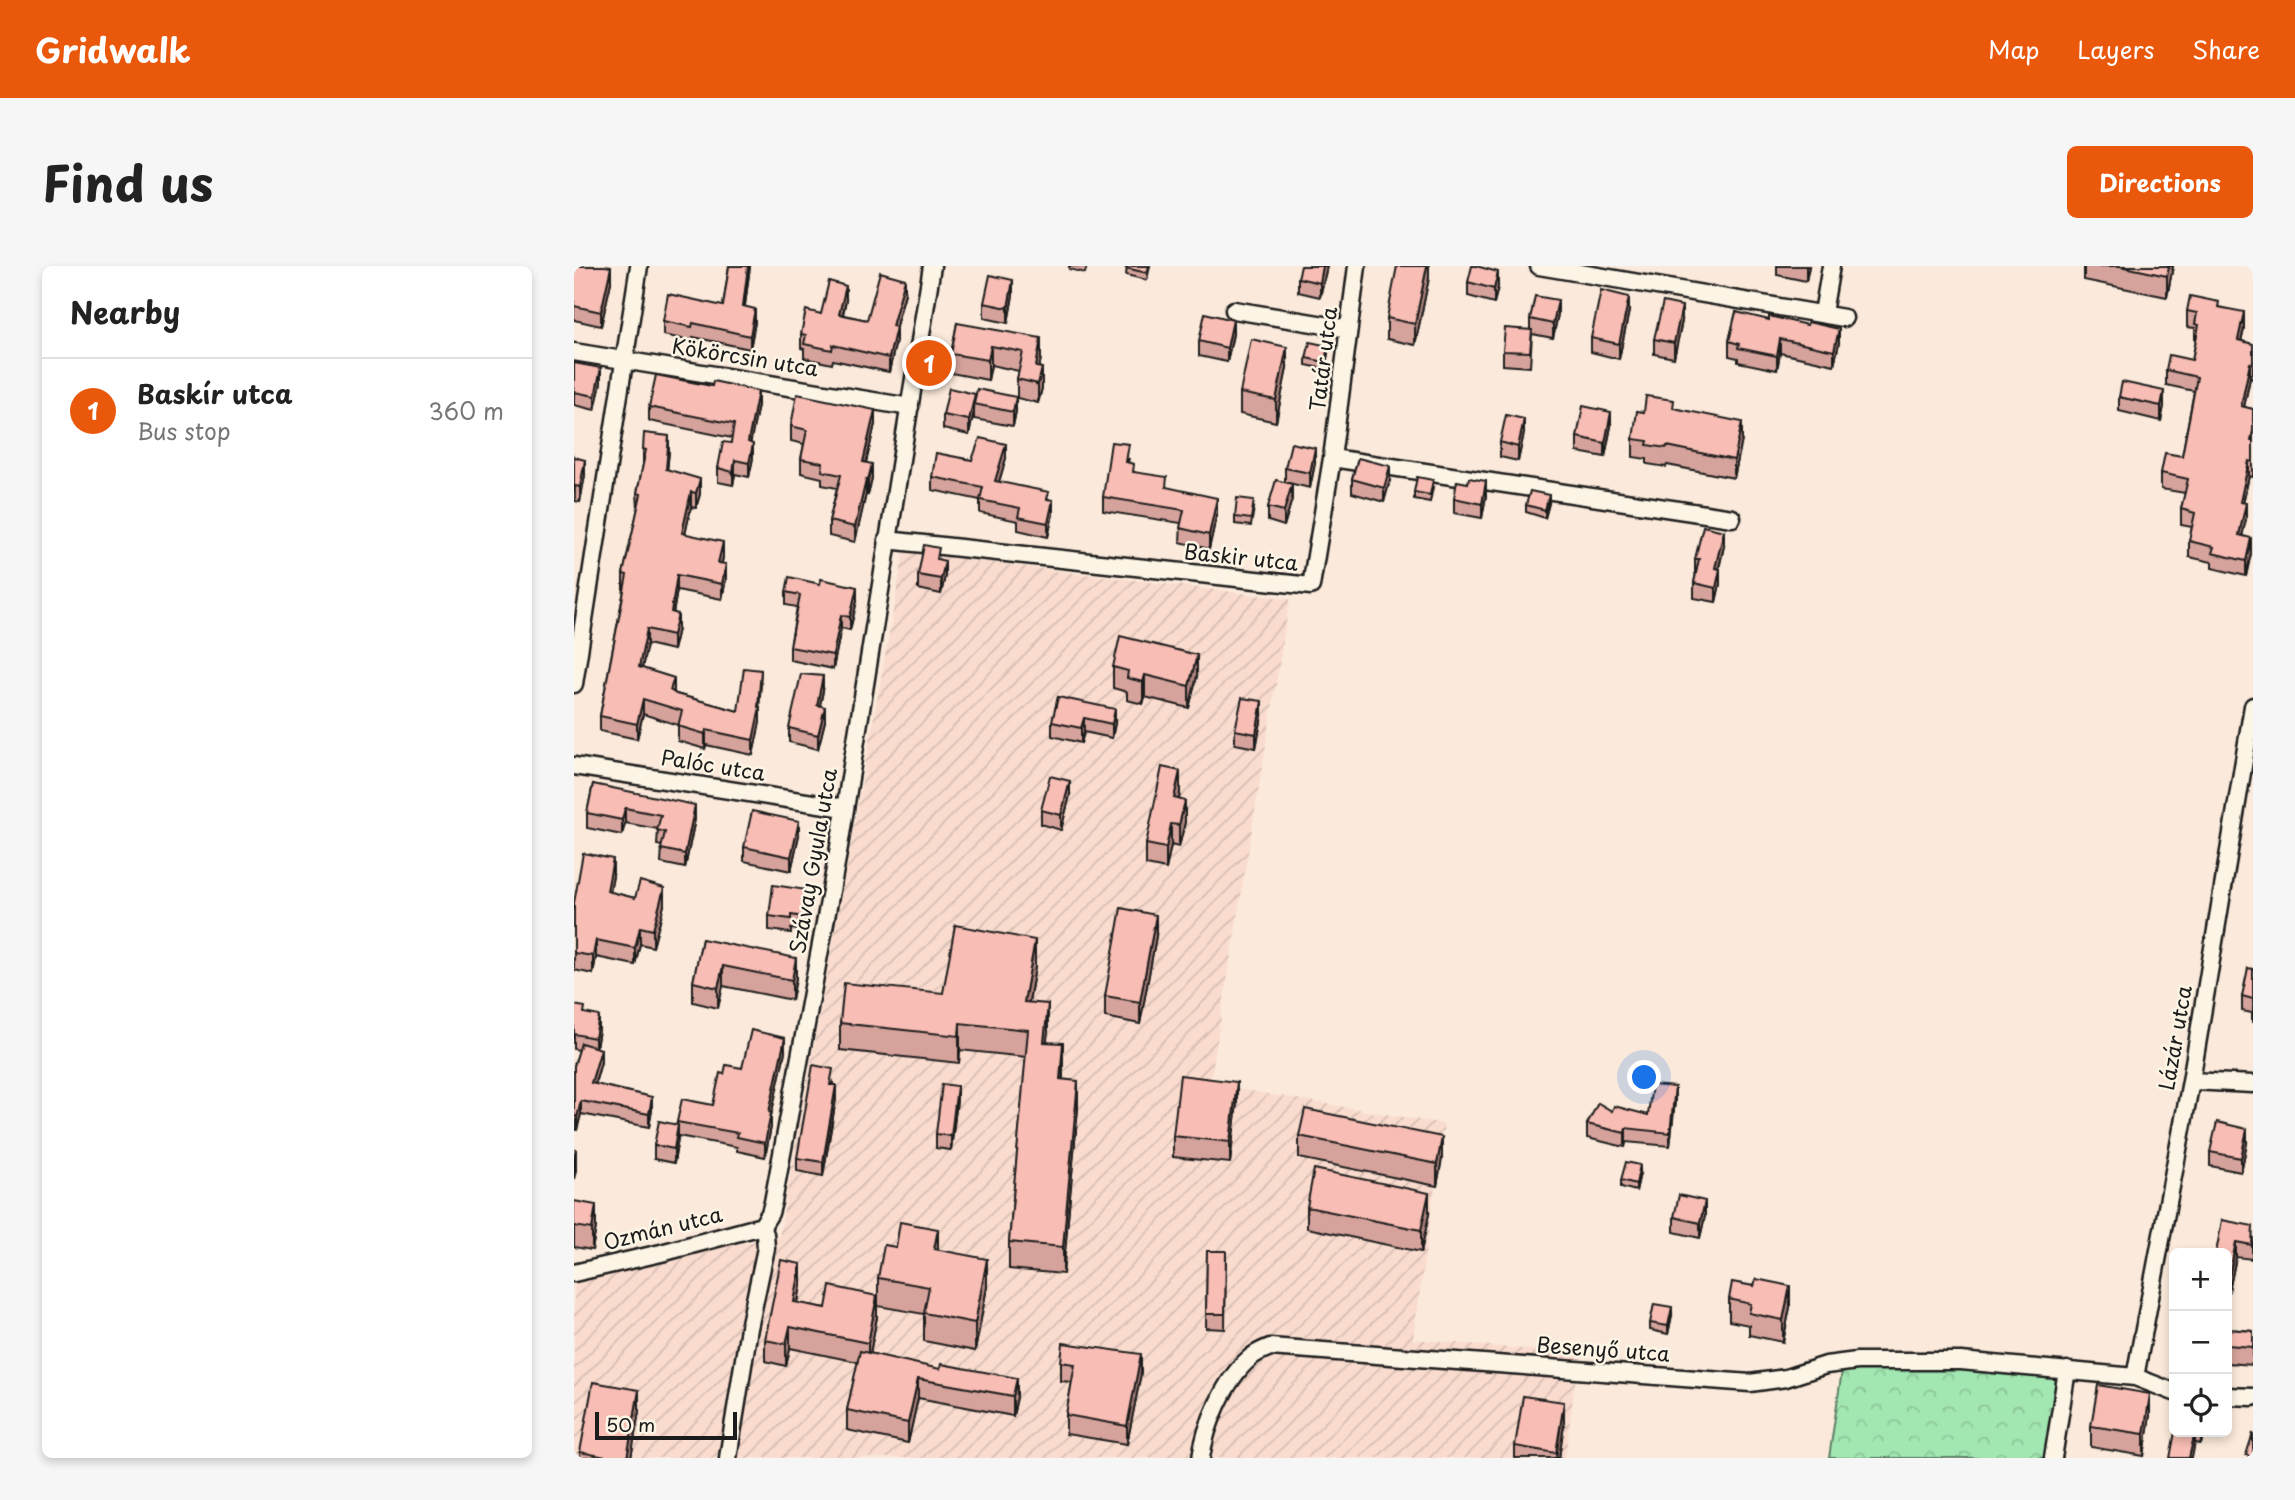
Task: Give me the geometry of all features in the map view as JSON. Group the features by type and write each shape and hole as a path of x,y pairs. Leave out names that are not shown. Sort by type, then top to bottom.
{"street":[{"path":"574,684 639,266"},
{"name":"Szávay Gyula utca","path":"728,1458 749,1328 766,1248 762,1226 770,1213 775,1191 845,808 932,266"},
{"name":"Tatár utca","path":"1332,458 1357,266"},
{"path":"1539,266 1844,318"},
{"path":"1823,313 1831,266"},
{"path":"1234,310 1349,329"},
{"name":"Kökörcsin utca","path":"574,352 910,407"},
{"path":"1332,458 1732,518"},
{"name":"Baskir utca","path":"887,540 1311,586 1332,458"},
{"name":"Lázár utca","path":"2135,1377 2191,1081 2253,706"},
{"name":"Palóc utca","path":"574,766 845,808"},
{"path":"2191,1081 2253,1084"},
{"name":"Ozmán utca","path":"574,1273 762,1226"},
{"name":"Besenyő utca","path":"1201,1458 1208,1426 1230,1379 1250,1357 1269,1347 1750,1383 1786,1378 1826,1366 1857,1361 1961,1361 2135,1377 2169,1390"},
{"path":"2053,1458 2067,1370"},
{"path":"2232,1396 2253,1397"}],"shaded area":[{"path":"904,552 1290,599 1210,1084 1444,1124 1413,1339 1579,1354 1565,1458 574,1458 574,1273 779,1237"}],"green space":[{"path":"1844,1357 2061,1379 2049,1458 1829,1458"}],"building":[{"path":"574,266 611,267 601,312 574,306"},
{"path":"729,266 748,266 743,306 755,309 750,336 693,323 692,327 663,321 668,294 723,306"},
{"path":"1149,266 1147,273 1126,268"},
{"path":"1301,266 1323,266 1320,283 1298,278"},
{"path":"1397,266 1427,266 1415,324 1387,318"},
{"path":"1472,266 1498,272 1494,289 1468,282"},
{"path":"2120,266 2169,266 2167,276"},
{"path":"880,272 905,279 892,326 896,327 889,358 833,345 832,350 804,344 806,335 801,334 806,310 821,314 829,281 846,286 839,314 867,320"},
{"path":"990,275 1013,280 1008,308 984,303"},
{"path":"1601,290 1629,297 1619,344 1591,338"},
{"path":"1535,296 1558,300 1553,324 1530,319"},
{"path":"2190,296 2219,302 2218,307 2244,312 2238,340 2253,344 2253,364 2250,363 2241,406 2253,409 2253,462 2249,461 2240,502 2246,503 2239,535 2251,538 2246,561 2212,553 2214,547 2189,541 2195,513 2181,509 2188,479 2161,473 2165,453 2182,456 2197,377 2166,370 2169,355 2192,360 2199,325 2195,324 2197,313 2187,311"},
{"path":"1663,302 1682,306 1674,343 1654,339"},
{"path":"1736,312 1769,320 1769,316 1839,329 1834,351 1780,339 1777,356 1738,348 1739,344 1729,341"},
{"path":"1205,313 1233,320 1227,348 1199,341"},
{"path":"957,323 1041,338 1036,367 1042,368 1038,384 1017,379 1023,352 991,346 988,360 951,354"},
{"path":"1505,328 1532,330 1530,352 1503,351"},
{"path":"1251,339 1287,347 1276,400 1240,393"},
{"path":"1310,342 1328,346 1325,362 1306,358"},
{"path":"574,363 601,368 595,396 574,392"},
{"path":"656,375 712,386 713,381 758,391 748,442 753,444 749,463 735,460 733,472 718,468 723,442 731,443 734,424 649,407"},
{"path":"2122,382 2164,391 2161,406 2119,397"},
{"path":"949,388 975,394 969,420 943,415"},
{"path":"977,389 1016,397 1013,412 974,404"},
{"path":"797,394 875,410 863,462 872,464 855,527 829,521 841,475 822,471 823,463 801,459 807,430 791,426"},
{"path":"1646,396 1674,400 1673,408 1742,422 1734,460 1667,446 1647,445 1648,441 1633,439 1637,411 1644,412"},
{"path":"1583,406 1611,412 1605,443 1577,437"},
{"path":"1506,415 1524,419 1518,447 1500,442"},
{"path":"644,433 669,436 666,469 700,479 696,493 691,492 682,533 723,542 718,563 726,564 722,584 677,575 671,612 678,614 673,635 647,629 639,667 674,678 670,690 676,694 738,711 744,668 761,670 760,707 753,740 706,730 705,734 678,726 682,711 643,699 637,724 600,716 627,575 623,574 641,494 637,493 646,450 643,449"},
{"path":"980,438 1006,444 995,481 1049,492 1047,499 1053,500 1048,523 1018,517 1020,508 980,500 983,487 932,477 936,453 972,460"},
{"path":"1111,442 1129,444 1126,462 1134,464 1133,472 1167,477 1166,487 1217,498 1209,535 1180,528 1184,510 1103,497"},
{"path":"1291,443 1315,448 1310,473 1285,468"},
{"path":"574,457 585,460 580,487 575,486 574,492"},
{"path":"1358,458 1390,466 1384,488 1352,479"},
{"path":"1417,477 1433,480 1430,495 1414,492"},
{"path":"1469,478 1486,481 1482,504 1454,498 1457,481 1468,483"},
{"path":"1276,480 1292,484 1284,511 1268,507"},
{"path":"1530,491 1549,495 1545,510 1526,505"},
{"path":"1237,498 1254,500 1251,519 1235,517"},
{"path":"1703,526 1724,531 1715,568 1720,569 1716,588 1694,583 1699,559 1695,559"},
{"path":"924,545 939,548 937,559 945,561 941,579 918,575"},
{"path":"789,577 820,584 821,579 857,587 850,617 841,615 833,655 790,647 800,595 786,592"},
{"path":"1120,636 1197,655 1189,686 1145,675 1143,682 1127,678 1128,671 1113,667"},
{"path":"801,674 823,676 817,705 825,707 818,735 789,728"},
{"path":"1058,697 1115,709 1112,724 1084,718 1081,728 1052,722"},
{"path":"1242,698 1262,701 1256,734 1235,730"},
{"path":"1162,767 1180,771 1174,798 1185,801 1179,825 1171,824 1166,848 1146,844"},
{"path":"1050,776 1070,781 1061,815 1041,810"},
{"path":"593,784 695,805 685,854 661,849 665,832 657,830 661,815 625,808 622,820 587,813"},
{"path":"752,811 799,821 791,857 744,847"},
{"path":"583,853 613,859 607,891 635,898 640,881 664,888 653,930 640,927 635,948 596,940 593,956 574,953 574,903"},
{"path":"773,885 807,890 804,917 791,915 791,919 769,916"},
{"path":"1121,908 1156,915 1140,1002 1105,996"},
{"path":"955,925 1035,940 1024,1002 1048,1004 1044,1042 1063,1043 1060,1079 1078,1081 1063,1247 1009,1242 1028,1030 960,1023 959,1036 840,1023 844,983 943,993"},
{"path":"702,939 796,958 792,980 723,966 718,988 693,982"},
{"path":"2248,968 2253,969 2253,999 2242,996"},
{"path":"574,1005 585,1007 584,1013 599,1016 595,1038 574,1034"},
{"path":"751,1030 785,1038 765,1143 737,1137 738,1133 677,1122 682,1099 713,1105 720,1073 724,1074 726,1065 742,1068"},
{"path":"581,1043 601,1049 591,1083 652,1097 649,1114 581,1101 577,1117 574,1116 574,1066"},
{"path":"813,1065 833,1069 830,1085 836,1085 823,1162 797,1158"},
{"path":"1180,1075 1237,1082 1230,1142 1173,1136"},
{"path":"942,1084 957,1086 951,1136 936,1134"},
{"path":"1652,1085 1675,1087 1670,1133 1626,1128 1625,1133 1587,1124 1598,1103 1612,1111 1614,1106 1648,1115"},
{"path":"1305,1109 1442,1137 1437,1164 1299,1136"},
{"path":"659,1121 678,1125 674,1149 654,1145"},
{"path":"2217,1122 2247,1129 2241,1158 2210,1152"},
{"path":"1626,1162 1640,1165 1636,1184 1621,1180"},
{"path":"1314,1169 1429,1193 1421,1230 1307,1207"},
{"path":"1679,1195 1705,1201 1700,1223 1674,1217"},
{"path":"574,1201 596,1205 592,1229 574,1226"},
{"path":"2222,1220 2253,1226 2252,1245 2236,1242 2232,1261 2232,1248 2217,1248"},
{"path":"900,1222 938,1229 934,1249 987,1259 975,1323 924,1313 929,1287 878,1278 884,1245 896,1247"},
{"path":"1207,1251 1226,1251 1225,1314 1206,1314"},
{"path":"781,1260 801,1264 794,1302 826,1308 830,1286 877,1296 868,1343 790,1327 786,1344 765,1340"},
{"path":"1756,1279 1790,1286 1783,1320 1749,1313 1751,1304 1729,1299 1732,1282 1754,1286"},
{"path":"1654,1304 1672,1307 1668,1326 1650,1323"},
{"path":"2232,1329 2253,1331 2253,1347 2232,1345"},
{"path":"1063,1343 1141,1354 1127,1426 1066,1415 1075,1364 1061,1362"},
{"path":"860,1351 940,1369 941,1364 1017,1378 1013,1396 918,1379 908,1423 847,1410"},
{"path":"593,1382 639,1390 627,1458 580,1452"},
{"path":"2098,1385 2150,1394 2144,1434 2091,1426"},
{"path":"1523,1396 1564,1402 1556,1453 1515,1446"},
{"path":"2253,1433 2253,1457 2246,1455"},
{"path":"2174,1437 2194,1437 2189,1458 2170,1458"}],"place":[{"name":"Baskír utca","path":"929,363"}]}
